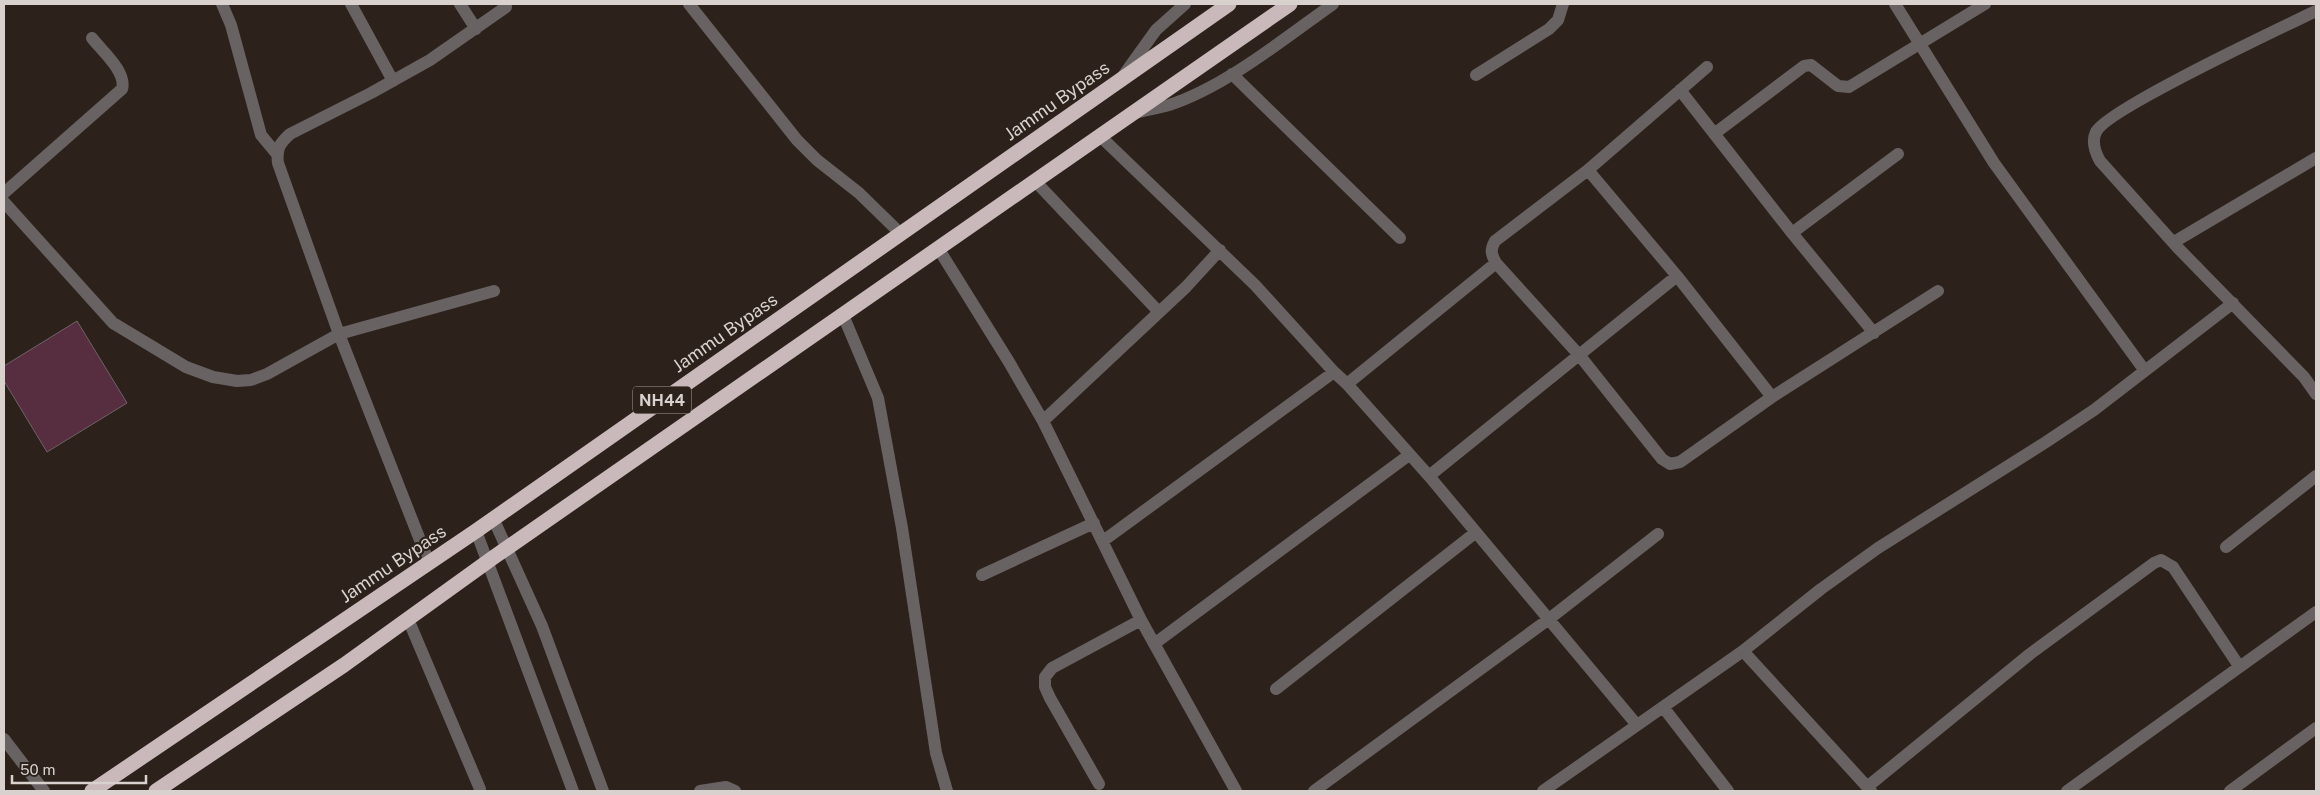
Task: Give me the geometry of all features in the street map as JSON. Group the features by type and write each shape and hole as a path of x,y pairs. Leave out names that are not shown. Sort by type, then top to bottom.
{"highway":[{"name":"Jammu Bypass","path":"92,791 476,531 900,232 1229,4"},
{"name":"NH44","path":"156,791 344,665 488,561 1290,4"}],"street":[{"path":"222,4 239,52 261,135 276,153 339,334 429,562"},
{"path":"350,4 393,81"},
{"path":"460,4 476,29"},
{"path":"690,4 797,140 817,160 859,193 900,232"},
{"path":"1120,80 1156,30 1185,4"},
{"path":"1132,113 1170,105 1204,90 1232,74 1333,4"},
{"path":"1476,75 1549,28 1558,20 1563,4"},
{"path":"1895,4 1994,163 2145,371"},
{"path":"1714,134 1804,66 1811,65 1838,86 1849,87 1985,4"},
{"path":"276,153 282,142 290,134 430,60 506,7"},
{"path":"2316,10 2171,84 2101,124 2096,132 2094,152 2174,242 2298,371 2316,394"},
{"path":"4,193 12,183 122,89 124,81 120,74 92,38"},
{"path":"1707,67 1588,170 1495,241 1491,247 1491,254 1496,263 1580,356 1662,458 1670,464 1680,462 1772,397 1874,334 1938,291"},
{"path":"1232,74 1400,238"},
{"path":"1680,90 1874,334"},
{"path":"1100,136 1255,285 1347,384 1429,476 1637,725"},
{"path":"1792,233 1898,154"},
{"path":"2174,242 2316,158"},
{"path":"1588,170 1677,276 1772,397"},
{"path":"1035,181 1159,312"},
{"path":"4,202 112,323 186,367 213,377 237,381 251,380 267,374 339,334 494,291"},
{"path":"938,248 1009,362 1043,421 1141,620 1236,791"},
{"path":"1043,421 1159,312 1220,250"},
{"path":"1347,384 1496,263"},
{"path":"1429,476 1677,276"},
{"path":"1543,791 1743,650 1878,548 2046,442 2145,371 2233,304"},
{"path":"843,315 878,398 910,573 936,753 947,791"},
{"path":"1103,541 1334,372"},
{"path":"1154,644 1209,601 1409,455"},
{"path":"2226,547 2316,476"},
{"path":"494,518 542,626 603,791"},
{"path":"982,575 1094,523"},
{"path":"476,531 573,791"},
{"path":"1276,689 1475,533"},
{"path":"1314,791 1549,619 1658,534"},
{"path":"1743,650 1869,789 2030,654 2139,573 2161,560 2172,567 2239,666"},
{"path":"2067,791 2316,612"},
{"path":"408,619 480,789"},
{"path":"1098,784 1050,698 1045,687 1044,677 1052,668 1141,620"},
{"path":"1663,707 1728,791"},
{"path":"2230,791 2316,728"},
{"path":"4,739 44,791"},
{"path":"700,791 726,787 735,791"}],"building":[{"path":"77,321 127,403 47,452 4,381 4,366"}]}
